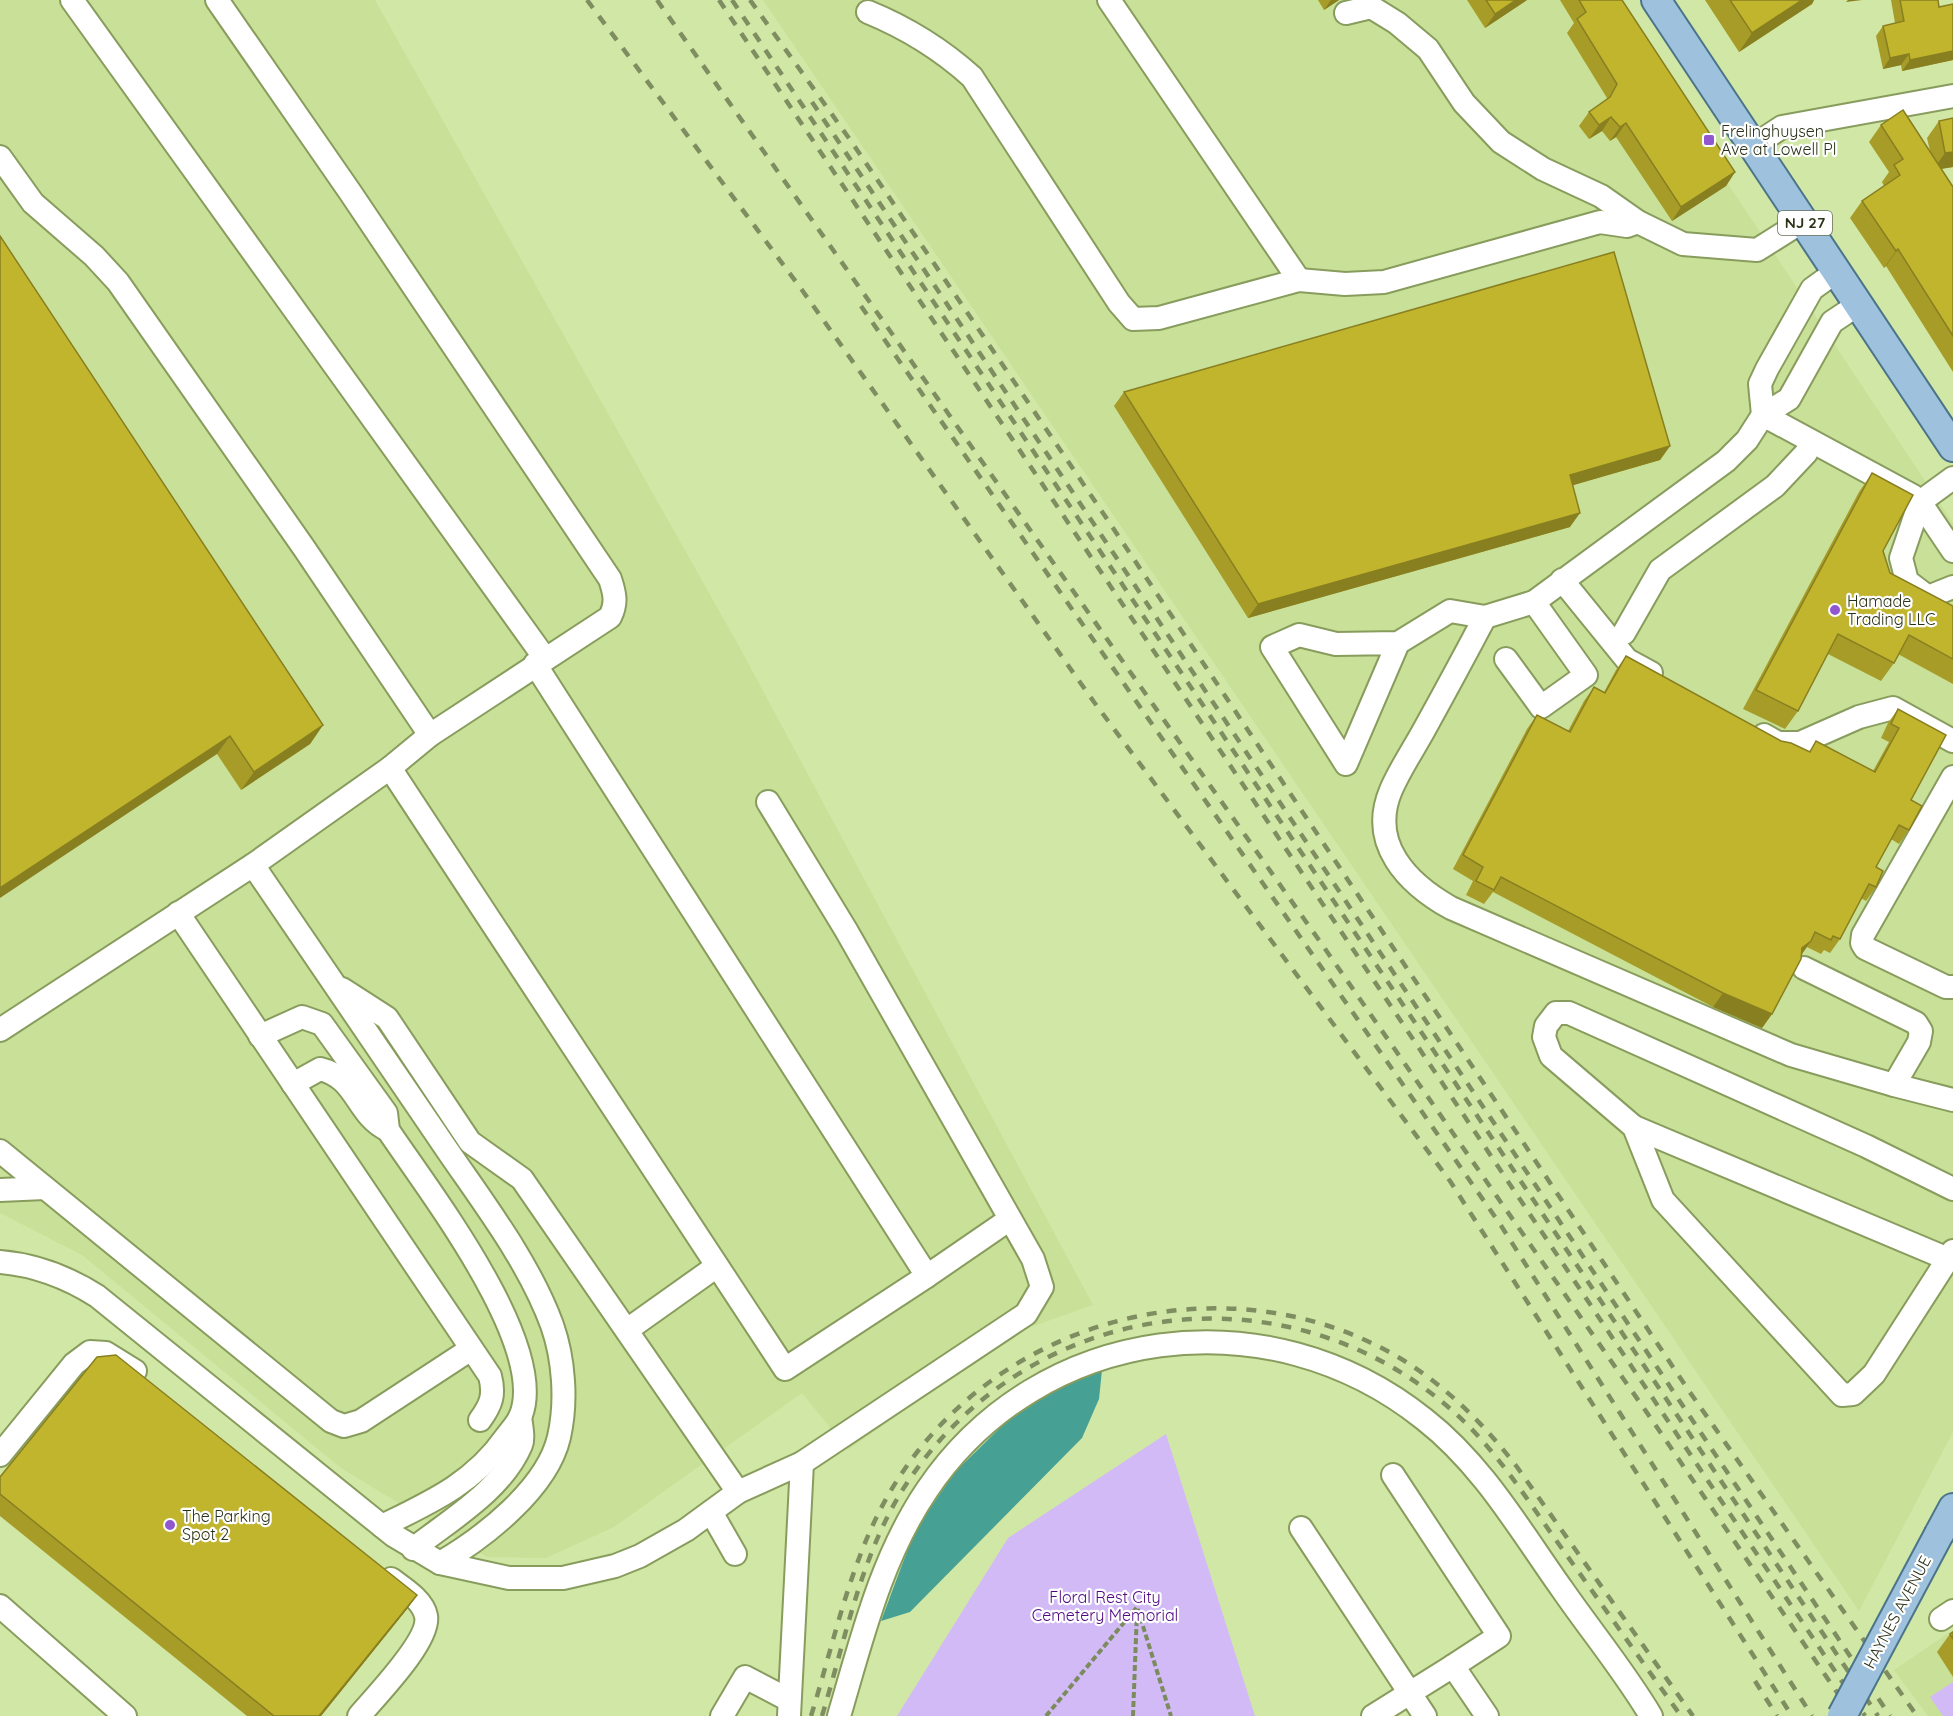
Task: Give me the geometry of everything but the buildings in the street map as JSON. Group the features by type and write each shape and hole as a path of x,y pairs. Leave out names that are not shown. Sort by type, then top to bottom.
{"main road":[{"name":"NJ 27","path":"1656,0 1953,447"},
{"name":"HAYNES AVENUE","path":"1842,1716 1953,1508"}],"street":[{"path":"72,0 539,661 927,1276"},
{"path":"0,1030 253,865 390,768 430,735 539,661 610,617 615,606 615,595 610,579 350,192 217,0"},
{"path":"1109,0 1299,280"},
{"path":"1346,13 1371,7 1398,23 1428,49 1464,103 1501,142 1543,169 1601,196 1638,222 1683,244 1757,250 1803,221"},
{"path":"868,12 896,24 948,55 972,77 1119,303 1133,319 1159,318 1299,280 1345,284 1384,282 1600,222 1627,226 1638,222"},
{"path":"1754,146 1782,127 1953,96"},
{"path":"0,157 33,203 93,256 118,282 298,538 430,735"},
{"path":"1763,415 1760,384 1767,369 1812,289 1837,272"},
{"path":"1398,643 1346,764 1272,647 1299,635 1336,644 1398,643 1450,611 1485,617 1534,602 1726,461 1747,440 1763,415 1789,399 1832,322 1859,304"},
{"path":"1763,415 1920,502 1953,551"},
{"path":"1624,633 1660,570 1775,486 1806,453 1812,442"},
{"path":"1953,478 1920,502 1901,558 1907,581 1928,597 1953,587"},
{"path":"1562,580 1627,660 1667,682"},
{"path":"1506,659 1541,707 1586,675 1534,602"},
{"path":"1485,617 1390,792 1386,831 1391,852 1404,874 1429,896 1451,908 1780,1051 1953,1100"},
{"path":"1748,726 1778,742 1800,743 1859,717 1893,708 1953,741"},
{"path":"390,768 785,1369 1010,1219"},
{"path":"1950,791 1863,935 1862,943 1866,948 1936,982 1953,987"},
{"path":"0,1262 26,1265 58,1275 97,1296 382,1526 413,1549 440,1563 509,1578 554,1578 589,1573 640,1556 686,1530 738,1492 802,1463 1026,1314 1042,1287 1033,1259 846,930 768,802"},
{"path":"253,865 513,1247 552,1326 564,1386 559,1438 537,1480 495,1527 440,1563"},
{"path":"178,913 490,1376 494,1389 490,1406 480,1420"},
{"path":"1804,968 1916,1023 1921,1031 1919,1042 1894,1085"},
{"path":"332,982 387,1018 470,1142 522,1179 738,1492"},
{"path":"1634,1127 1663,1200 1842,1395 1853,1394 1874,1374 1950,1255 1634,1127 1551,1056 1544,1037 1546,1026 1556,1013 1569,1013 1866,1146 1953,1189"},
{"path":"260,1036 302,1017 322,1024 386,1113 388,1130 465,1246 507,1319 523,1362 527,1389 520,1417 522,1443 490,1488 413,1549"},
{"path":"292,1084 320,1069 334,1073 345,1081 373,1122 388,1130"},
{"path":"0,1151 331,1421 344,1426 361,1421 471,1348"},
{"path":"0,1190 45,1188"},
{"path":"627,1330 717,1266"},
{"path":"839,1716 878,1589 892,1554 927,1490 975,1434 1019,1399 1080,1365 1150,1346 1205,1341 1264,1347 1321,1362 1377,1387 1437,1429 1490,1488 1651,1716"},
{"path":"0,1455 74,1364 90,1352 106,1353 123,1362 151,1384"},
{"path":"382,1526 423,1506 479,1471 490,1460 520,1417"},
{"path":"789,1708 802,1463"},
{"path":"1372,1716 1499,1636 1393,1475"},
{"path":"711,1512 735,1554"},
{"path":"1301,1528 1425,1716"},
{"path":"359,1716 410,1655 424,1632 426,1616 417,1599 371,1562"},
{"path":"0,1606 125,1716"},
{"path":"1453,1666 1487,1716"},
{"path":"722,1716 745,1677 789,1708"}],"path":[{"path":"1046,1716 1137,1607"},
{"path":"1132,1716 1137,1607"},
{"path":"1137,1607 1171,1716"}],"shaded area":[{"path":"0,0 375,0 740,648 1093,1305 1014,1333 848,1450 802,1393 614,1527 546,1558 487,1557 341,1468 82,1255 0,1213"},
{"path":"763,0 1606,0 1953,523 1953,1432 1859,1611"},
{"path":"1953,1630 1953,1716 1928,1716 1894,1670"}],"green space":[{"name":"Floral Rest City Cemetery Memorial","path":"1166,1434 1255,1716 897,1716 1008,1538"},
{"path":"1953,1682 1953,1716 1943,1716 1930,1697"}],"water":[{"path":"1102,1370 1099,1399 1082,1438 910,1612 881,1621 915,1530 955,1472 1004,1424 1050,1392"}],"railway":[{"path":"587,0 802,290 1094,702 1450,1181 1792,1716"},
{"path":"657,0 1321,943 1652,1420 1853,1716"},
{"path":"719,0 1865,1716"},
{"path":"732,0 1878,1716"},
{"path":"750,0 851,141 1105,516 1689,1391 1917,1716"},
{"path":"812,102 1890,1716"},
{"path":"861,306 1500,1224 1812,1716"},
{"path":"811,1716 847,1592 870,1532 900,1476 945,1420 999,1375 1060,1341 1126,1319 1195,1309 1264,1311 1333,1327 1398,1357 1448,1393 1491,1436 1517,1467 1693,1716"},
{"path":"822,1716 857,1594 879,1535 909,1480 962,1418 1024,1371 1093,1338 1167,1321 1243,1320 1318,1335 1389,1366 1455,1413 1483,1441 1507,1472 1681,1716"},
{"path":"1755,1681 1777,1716"}],"place":[{"name":"Frelinghuysen Ave at Lowell Pl","path":"1709,140"},
{"name":"Hamade Trading LLC","path":"1835,610"},
{"name":"The Parking Spot 2","path":"170,1525"}]}
